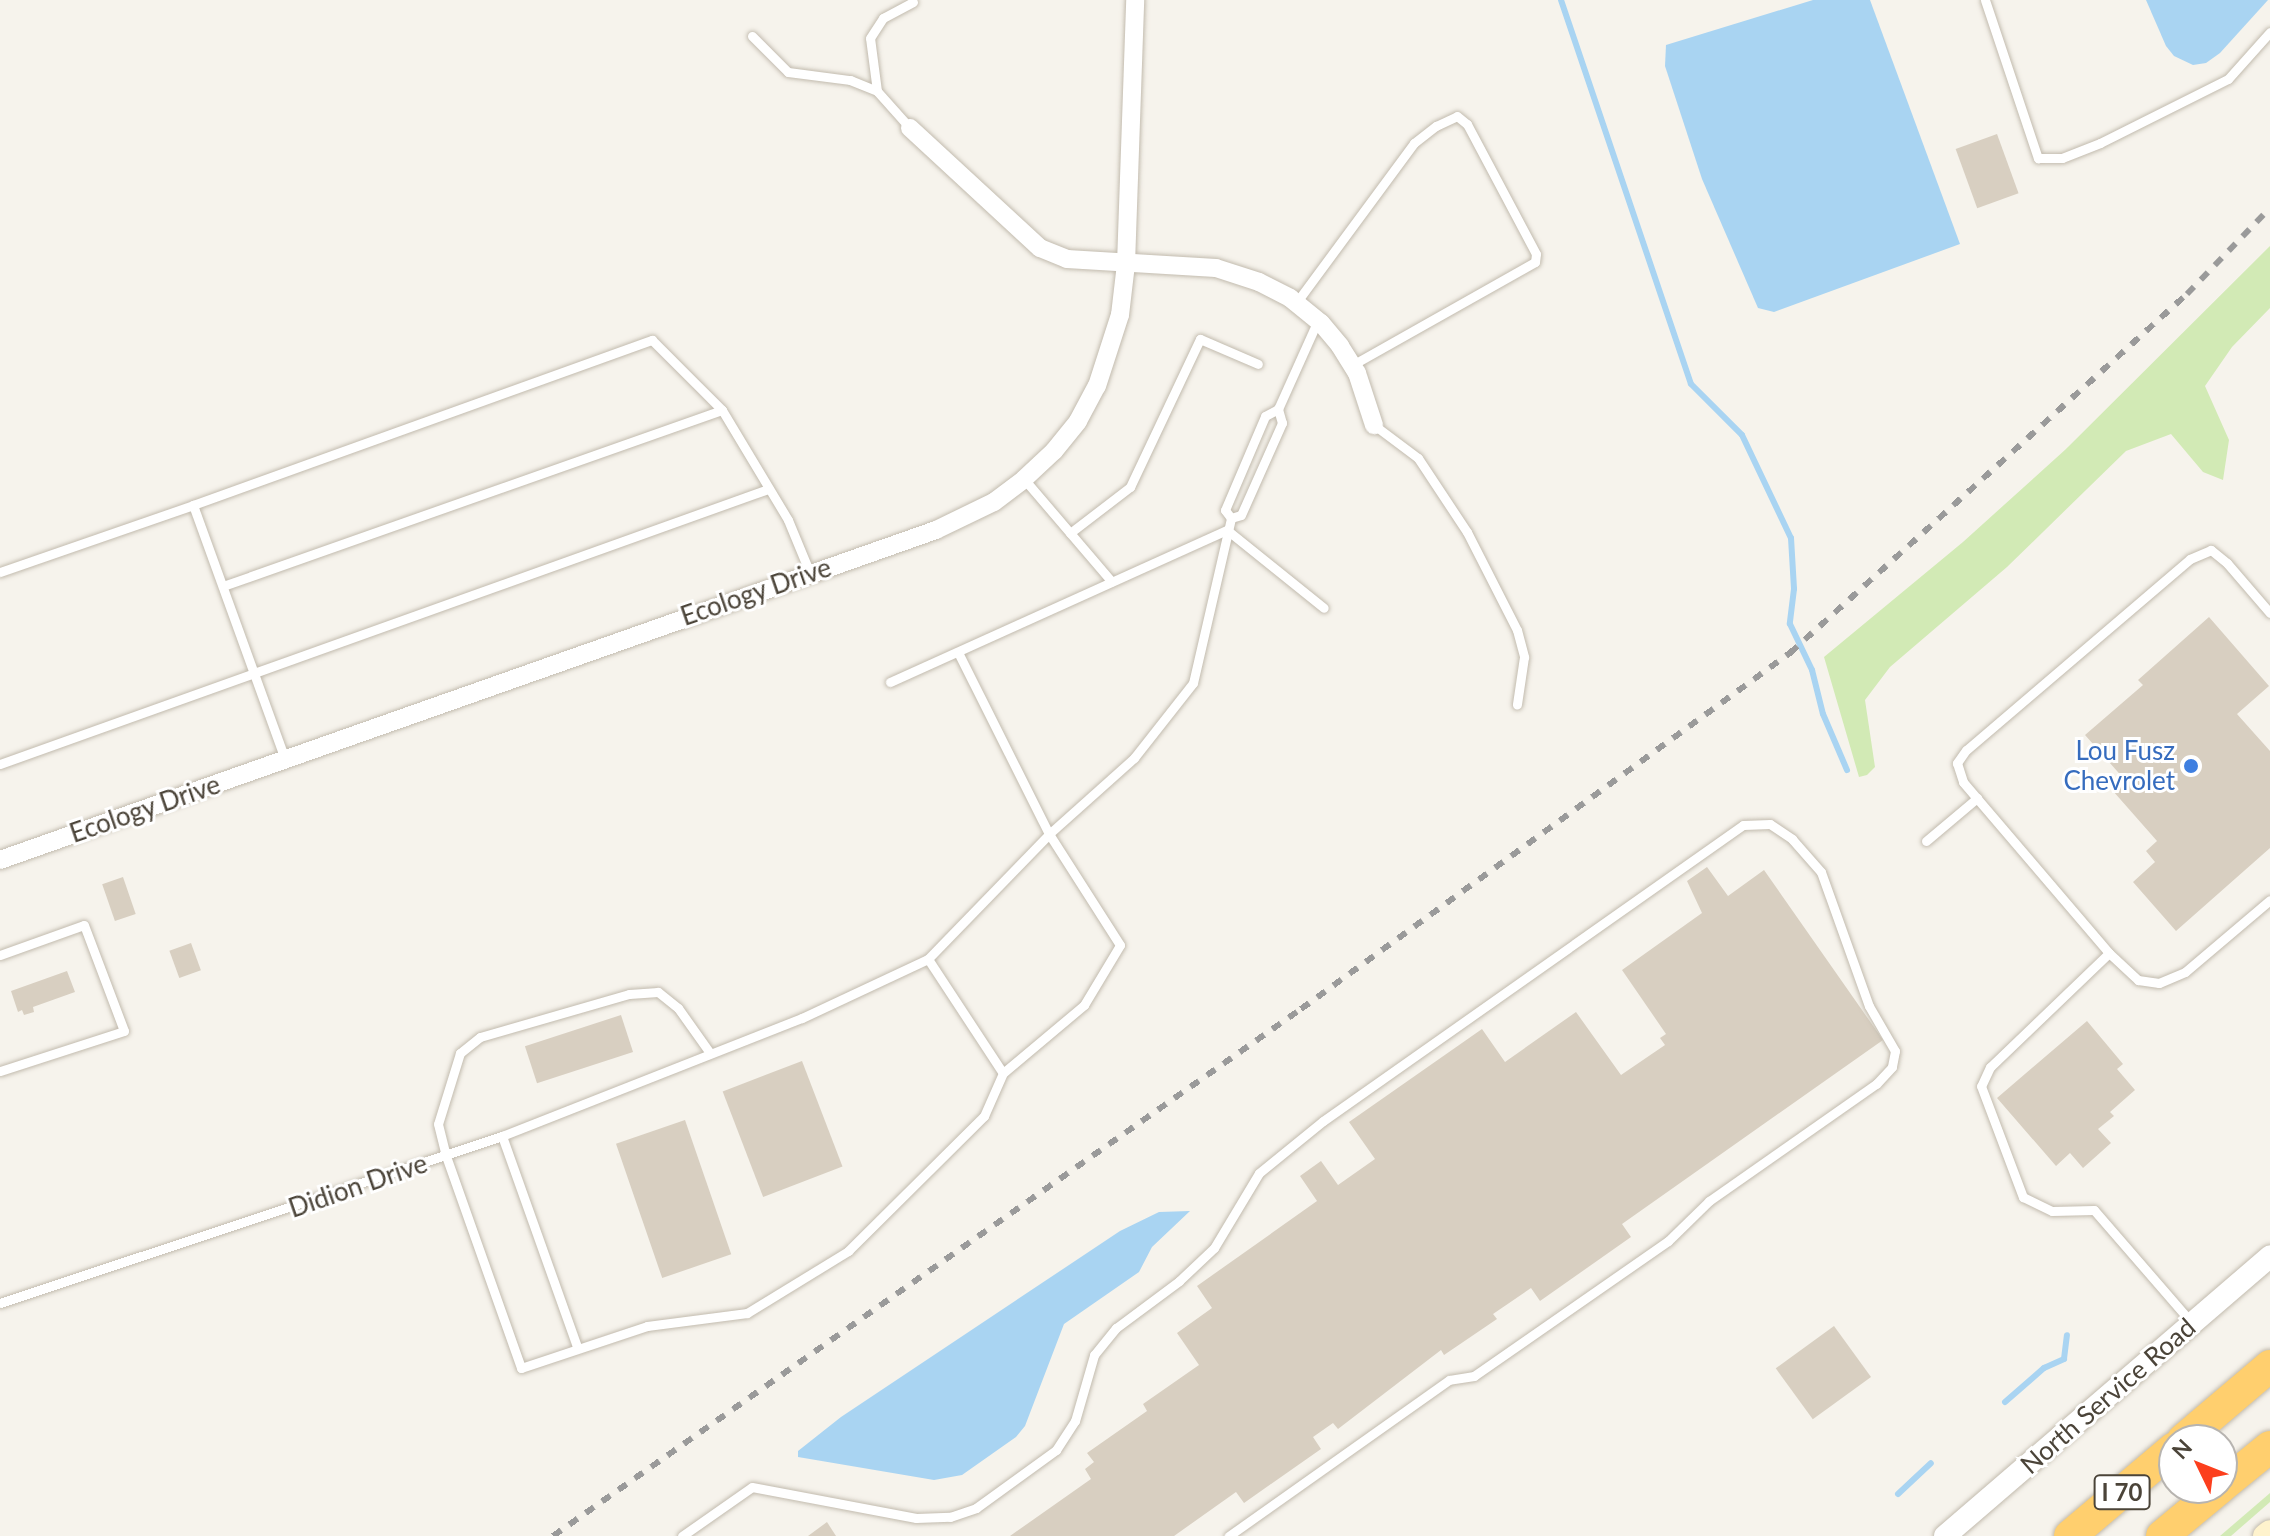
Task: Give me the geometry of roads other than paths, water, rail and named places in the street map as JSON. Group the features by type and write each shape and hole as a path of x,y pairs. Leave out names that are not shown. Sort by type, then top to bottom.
{"highway":[{"path":"2202,1424 2270,1366"},
{"name":"I 70","path":"2238,1473 2270,1447"},
{"name":"I 70","path":"2070,1536 2158,1462"},
{"name":"I 70","path":"2162,1536 2201,1504"}],"main road":[{"path":"2265,1536 2270,1532"}],"street":[{"name":"Ecology Drive","path":"0,860 946,526 994,502 1024,479 1062,441 1097,386 1120,315 1126,264 1135,0"},
{"path":"910,128 1040,248 1067,259 1216,268 1259,282 1296,303 1318,320 1352,365 1374,425"},
{"name":"North Service Road","path":"1945,1536 2270,1256"}],"lane":[{"path":"1985,0 2038,158 2062,158 2100,143 2228,79 2270,32"},
{"path":"877,91 870,38 883,18 913,2"},
{"path":"752,36 788,72 850,80 877,91 910,128"},
{"path":"1296,303 1414,143 1436,126 1457,116 1467,124 1536,254 1535,262 1352,365"},
{"path":"1231,518 1225,510 1265,416 1278,409 1318,320"},
{"path":"1070,533 1130,487 1200,339 1258,364"},
{"path":"0,572 652,340 722,410 788,520 810,573"},
{"path":"1231,518 1241,515 1282,423 1278,409"},
{"path":"223,586 722,410"},
{"path":"1374,425 1418,458 1467,532 1517,630 1524,657 1517,704"},
{"path":"1024,479 1112,582"},
{"path":"0,764 768,489"},
{"path":"193,505 285,759"},
{"path":"1003,1073 928,959 1049,834 1134,758 1193,683 1231,518"},
{"path":"890,682 1227,530"},
{"path":"1227,530 1324,608"},
{"path":"2270,613 2227,563 2211,550 2190,559 1966,750 1957,763 1963,782 2109,953 2138,980 2159,983 2185,972 2270,900"},
{"path":"710,1053 678,1008 658,992 629,994 480,1037 460,1053 452,1068 438,1124 446,1156 521,1368 647,1326 747,1313 848,1251 984,1116 1003,1073 1084,1005 1120,945 1049,834 958,652"},
{"path":"1926,841 1977,798"},
{"path":"682,1536 752,1487 916,1518 950,1517 976,1508 1056,1450 1075,1421 1094,1355 1116,1328 1179,1281 1214,1248 1259,1173 1323,1121 1743,825 1770,824 1792,839 1821,872 1869,1006 1895,1051 1892,1067 1876,1084 1709,1201 1668,1241 1474,1376 1449,1380 1229,1536"},
{"path":"0,955 84,925 124,1031 0,1071"},
{"path":"2109,953 1990,1067 1981,1086 2023,1197 2052,1211 2094,1210 2192,1323"},
{"name":"Didion Drive","path":"0,1303 502,1136 802,1018 928,959"},
{"path":"502,1136 577,1347"}],"water":[{"path":"1813,0 1870,0 1960,244 1774,312 1758,308 1702,179 1665,66 1666,45"},
{"path":"2146,0 2268,0 2220,53 2206,63 2193,65 2174,56 2166,46"},
{"path":"1190,1211 1152,1247 1139,1272 1064,1324 1025,1426 1016,1437 962,1475 934,1480 798,1457 798,1451 841,1417 1120,1231 1159,1212"}],"waterway":[{"path":"1561,0 1691,384 1742,435 1791,538 1794,589 1790,624 1812,670 1823,714 1847,770"},
{"path":"2005,1402 2044,1368 2064,1359 2067,1335"},
{"path":"1898,1494 1931,1463"}],"railway":[{"path":"553,1536 1301,1009 1790,653 2187,294 2270,208"}],"place":[{"name":"Lou Fusz Chevrolet","path":"2191,766"}]}
